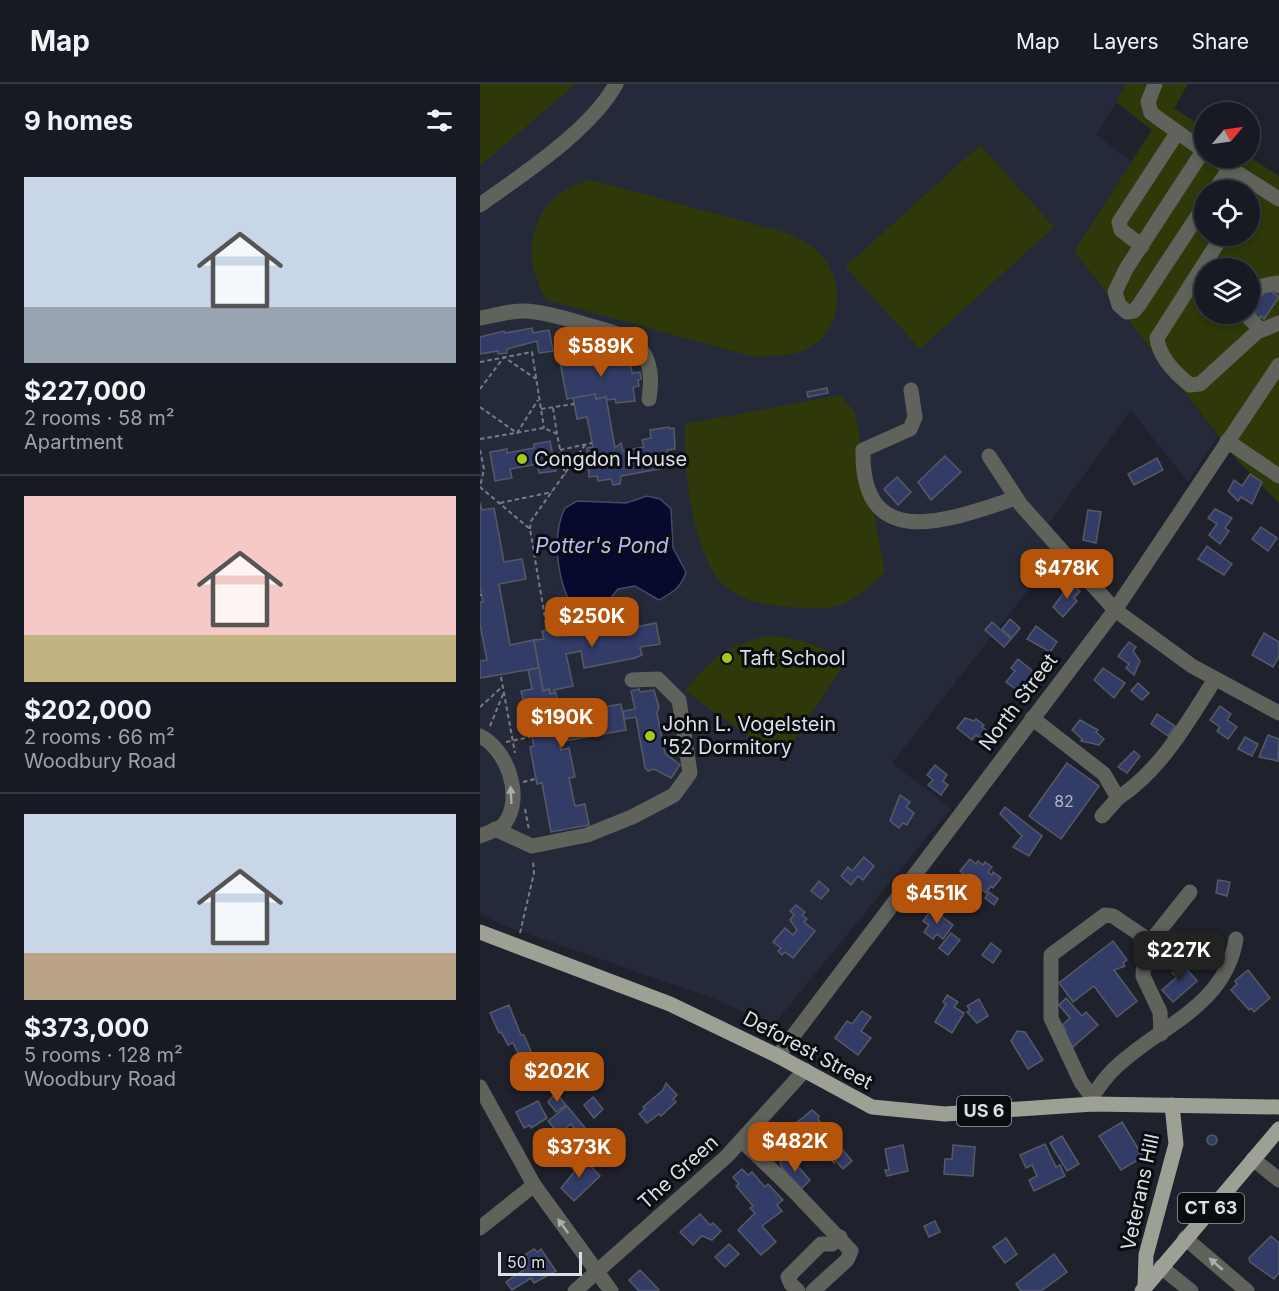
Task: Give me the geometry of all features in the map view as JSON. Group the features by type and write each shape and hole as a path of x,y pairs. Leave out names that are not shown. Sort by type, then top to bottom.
{"main road":[{"name":"Deforest Street","path":"480,932 670,1004 778,1056 872,1107 945,1114 1092,1100 1172,1105 1279,1107"},
{"name":"Veterans Hill","path":"1143,1290 1146,1255 1176,1144 1172,1105"},
{"name":"CT 63","path":"1143,1290 1279,1129"}],"street":[{"path":"480,205 534,167 606,104 616,84"},
{"path":"1155,84 1148,102 1151,113 1194,144"},
{"path":"1142,246 1121,230 1119,222 1177,133"},
{"path":"1194,221 1139,305 1134,311 1127,312 1119,305 1115,292 1142,246 1197,168"},
{"path":"1222,180 1230,168 1243,180"},
{"path":"1260,192 1279,199"},
{"path":"1216,246 1157,338 1158,349 1180,377 1190,385 1200,384 1261,330 1279,323"},
{"path":"1260,288 1276,283 1279,286"},
{"path":"480,318 524,310 626,335 644,352 652,382 649,399"},
{"path":"1255,324 1261,330"},
{"name":"North Street","path":"778,1056 1115,610 1279,365"},
{"path":"911,390 915,417 910,429 863,450 867,486 875,504 889,516 906,523 966,514 1016,498"},
{"path":"1227,441 1279,476"},
{"path":"989,456 1016,498 1115,610 1192,666 1279,713"},
{"path":"495,829 532,846 587,835 633,817 674,795 690,773 679,700 658,679 632,680"},
{"path":"1102,816 1118,798 1137,785 1165,754 1215,679"},
{"path":"1032,718 1104,774 1118,798"},
{"path":"480,836 504,825 512,808 510,781 503,756 491,741 482,737"},
{"path":"1161,1034 1160,1012 1143,976 1144,957 1150,941 1190,892"},
{"path":"1150,941 1113,916 1105,915 1051,955 1051,1018 1092,1100 1112,1071 1191,1011 1225,975 1236,939"},
{"name":"The Green","path":"575,1291 742,1141 805,1070"},
{"path":"480,1087 534,1185 611,1291"},
{"path":"742,1141 852,1251 847,1260 813,1291"},
{"path":"1253,1159 1279,1180"},
{"path":"480,1228 534,1185"},
{"path":"798,1291 790,1284 788,1277 794,1269 821,1244 831,1244 840,1237"},
{"path":"1185,1238 1247,1291"},
{"path":"1161,1267 1191,1291"}],"path":[{"path":"480,362 532,352 544,428"},
{"path":"504,357 536,379"},
{"path":"480,388 504,357"},
{"path":"517,433 539,399"},
{"path":"541,409 574,404"},
{"path":"480,406 517,433"},
{"path":"553,407 565,475"},
{"path":"480,439 544,428 557,434"},
{"path":"560,450 592,443"},
{"path":"547,630 530,529 531,521 585,445"},
{"path":"480,450 484,469 480,487 530,529"},
{"path":"500,503 552,492"},
{"path":"480,707 503,686"},
{"path":"482,737 504,692"},
{"path":"520,783 535,779"}],"shaded area":[{"name":"Taft School","path":"480,84 1127,84 1096,135 1132,162 1074,251 1218,436 1188,482 1131,410 1041,534 1058,552 892,763 951,808 773,1025 715,999 505,926 480,913"}],"green space":[{"path":"480,84 576,84 480,166"},
{"path":"1127,84 1188,84 1174,108 1194,121 1194,168 1260,168 1260,164 1279,176 1279,503 1238,461 1074,251 1152,130 1116,102"},
{"path":"980,145 1054,227 920,349 845,267"},
{"path":"592,180 787,233 806,243 822,256 834,280 837,306 829,330 820,340 802,351 782,356 754,357 547,300 538,282 533,263 532,245 536,227 544,211 556,197 572,186"},
{"path":"840,395 855,412 885,572 862,593 831,607 780,606 738,595 724,585 713,572 697,532 685,462 685,424"},
{"path":"766,636 808,643 846,662 790,746 770,752 685,691 720,655 738,645"}],"water":[{"name":"Potter's Pond","path":"647,496 660,499 671,509 673,548 686,572 679,586 659,600 635,586 618,589 605,605 590,607 568,599 561,577 557,541 565,508 577,501 626,503"}],"building":[{"path":"1267,288 1279,297 1264,319 1260,318 1260,298"},
{"path":"532,328 533,333 549,330 553,351 539,353 537,341 507,349 507,353 498,354 498,351 480,354 480,337 504,331 505,333"},
{"path":"628,350 632,373 640,372 641,379 638,380 639,386 633,387 635,401 616,403 615,399 607,400 606,397 596,399 595,394 567,399 560,362 577,359 578,365 584,364 583,357 602,354 603,359 620,356 619,351"},
{"path":"827,388 828,393 808,397 807,392"},
{"path":"595,394 596,399 606,397 615,448 621,443 623,451 644,447 642,440 651,438 650,430 674,428 675,449 667,450 670,467 621,476 620,484 613,485 611,479 598,481 597,476 589,477 587,448 593,447 587,417 577,419 573,398"},
{"name":"Congdon House","path":"550,441 556,471 539,473 537,464 510,469 512,478 495,481 490,452 507,449 507,453 534,448 534,444"},
{"path":"945,456 961,472 931,500 918,482"},
{"path":"1157,458 1163,470 1134,485 1128,474"},
{"path":"1250,474 1262,482 1252,504 1241,497 1238,501 1228,491 1234,480 1242,486"},
{"path":"897,477 911,492 898,505 884,489"},
{"path":"480,503 482,510 494,508 504,562 522,559 526,579 499,584 510,645 534,640 539,668 480,678 480,661 487,660 480,625 480,602 483,602 480,586"},
{"path":"1215,509 1232,518 1225,528 1229,531 1220,544 1209,535 1217,524 1208,518"},
{"path":"1088,510 1101,512 1096,543 1083,540"},
{"path":"1261,527 1277,538 1268,551 1252,539"},
{"path":"1207,546 1232,564 1224,575 1198,559"},
{"path":"1071,583 1080,591 1074,598 1077,601 1063,617 1053,607"},
{"path":"627,608 636,609 636,627 656,623 660,644 640,647 642,655 635,658 584,668 581,651 566,654 573,686 554,690 555,693 550,694 549,689 543,691 534,640 544,639 542,631 551,629 555,637 578,634 577,630 588,628 587,623 592,622 597,628 605,626 604,619 624,619"},
{"path":"1010,619 1020,628 1012,638 1002,629"},
{"path":"992,622 1011,639 1004,647 985,630"},
{"path":"1036,626 1057,642 1050,652 1027,639"},
{"path":"1264,633 1279,642 1279,656 1273,667 1252,655"},
{"path":"1129,642 1136,647 1133,651 1140,661 1134,675 1126,668 1129,664 1118,656"},
{"path":"1018,659 1035,673 1017,690 1006,682 1015,671 1011,668"},
{"path":"539,668 543,691 549,689 550,694 556,693 561,721 592,715 591,709 621,704 626,730 559,742 561,750 569,748 575,777 569,778 575,806 585,804 589,825 551,832 542,783 537,784 530,747 534,746 521,691 532,689 528,670"},
{"path":"1103,668 1125,683 1114,698 1094,680"},
{"path":"1138,683 1149,693 1142,700 1131,691"},
{"name":"John L. Vogelstein '52 Dormitory","path":"639,689 640,692 654,690 659,707 657,713 665,753 680,765 671,778 654,769 648,771 645,768 636,717 624,719 623,711 635,709 631,691"},
{"path":"1220,706 1231,714 1227,720 1237,727 1228,739 1217,731 1220,727 1210,720"},
{"path":"1157,714 1175,726 1168,736 1151,724"},
{"path":"965,718 974,721 976,719 984,725 982,727 987,731 981,739 976,735 972,740 957,728"},
{"path":"1080,720 1098,730 1096,732 1104,739 1099,745 1081,741 1082,739 1072,730"},
{"path":"1268,735 1279,739 1278,761 1259,757"},
{"path":"1245,737 1258,744 1252,756 1238,749"},
{"path":"1134,751 1140,756 1127,773 1118,767"},
{"path":"1067,763 1099,786 1061,839 1029,816"},
{"path":"935,765 947,775 943,781 948,785 941,795 928,785 933,780 927,775"},
{"path":"900,795 910,802 906,807 914,813 907,825 903,823 899,828 890,821"},
{"path":"1005,807 1042,836 1029,856 1013,847 1022,836 1000,814"},
{"path":"864,857 874,866 863,880 858,876 851,885 841,876 848,867 852,871"},
{"path":"970,859 976,864 978,861 983,865 985,862 992,867 988,872 992,875 993,872 1001,878 986,893 960,871"},
{"path":"1218,880 1230,882 1227,896 1216,893"},
{"path":"819,881 829,890 821,899 811,891"},
{"path":"989,892 998,899 994,905 985,898"},
{"path":"796,905 805,912 802,915 807,919 804,922 815,931 793,958 785,952 782,955 778,951 781,948 773,942 785,928 793,935 797,930 790,920 794,915 790,911"},
{"path":"932,909 953,925 943,939 937,934 933,939 924,932 929,925 923,921"},
{"path":"951,933 960,940 948,955 939,948"},
{"path":"1113,941 1127,960 1123,963 1125,966 1114,970 1137,1001 1117,1017 1094,986 1073,1002 1059,983"},
{"path":"991,943 1001,951 993,963 982,955"},
{"path":"1178,959 1197,981 1173,1002 1162,990 1177,977 1172,973 1176,970 1171,964"},
{"path":"1248,970 1270,998 1254,1012 1251,1008 1249,1010 1231,990 1237,984 1235,981"},
{"path":"947,995 958,1002 954,1007 964,1013 952,1033 935,1022 946,1004 943,1002"},
{"path":"1066,998 1082,1016 1086,1012 1098,1025 1073,1047 1061,1034 1066,1030 1062,1025 1070,1018 1059,1005"},
{"path":"979,999 988,1016 977,1023 967,1012 970,1010 967,1006"},
{"path":"509,1005 521,1035 524,1035 533,1056 522,1061 513,1043 508,1045 501,1032 499,1033 490,1013"},
{"path":"862,1011 871,1017 861,1031 871,1038 858,1055 835,1038 847,1021 852,1024"},
{"path":"1017,1031 1025,1032 1043,1060 1028,1069 1011,1041"},
{"path":"666,1083 677,1095 673,1099 676,1102 661,1116 659,1114 647,1123 639,1114 645,1109 643,1107 663,1090"},
{"path":"556,1093 566,1105 556,1112 548,1102"},
{"path":"593,1097 603,1109 594,1118 584,1105"},
{"path":"538,1101 547,1118 531,1128 530,1125 524,1128 516,1112"},
{"path":"567,1106 586,1129 579,1134 571,1124 559,1134 548,1121"},
{"path":"812,1110 819,1116 818,1119 831,1136 810,1153 790,1128"},
{"path":"1122,1122 1143,1157 1121,1170 1099,1136"},
{"path":"1212,1135 1216,1136 1216,1144 1212,1145 1208,1144 1207,1140 1208,1136"},
{"path":"1062,1136 1079,1164 1067,1171 1050,1143"},
{"path":"836,1142 852,1161 843,1169 824,1153"},
{"path":"1045,1144 1056,1167 1060,1165 1065,1176 1034,1191 1029,1180 1037,1176 1032,1165 1026,1168 1020,1155"},
{"path":"903,1145 908,1171 887,1176 885,1170 889,1170 885,1149"},
{"path":"953,1145 975,1147 973,1176 944,1174 945,1159 952,1159"},
{"path":"572,1156 582,1167 587,1162 600,1176 574,1201 561,1188 575,1171 566,1162"},
{"path":"785,1157 787,1160 790,1158 810,1180 801,1189 782,1168 780,1162"},
{"path":"742,1169 748,1175 752,1172 765,1187 768,1184 783,1200 777,1205 782,1211 762,1226 776,1242 761,1255 738,1230 755,1213 750,1208 753,1206 736,1186 739,1184 733,1177"},
{"path":"700,1214 710,1225 713,1223 721,1231 712,1240 702,1236 693,1245 680,1232"},
{"path":"935,1221 940,1232 929,1237 924,1226"},
{"path":"1271,1236 1279,1243 1279,1273 1274,1279 1250,1262 1249,1258"},
{"path":"1006,1238 1017,1254 1005,1263 993,1247"},
{"path":"729,1244 739,1254 725,1267 715,1257"},
{"path":"534,1249 537,1252 541,1249 556,1271 534,1283 531,1278 512,1290 506,1282 525,1269 519,1259"},
{"path":"1054,1254 1067,1272 1041,1291 1021,1291 1016,1284"},
{"path":"640,1270 658,1291 639,1291 629,1280"}],"place":[{"name":"Congdon House","path":"522,459"},
{"name":"Taft School","path":"727,658"},
{"name":"John L. Vogelstein '52 Dormitory","path":"650,736"}]}
